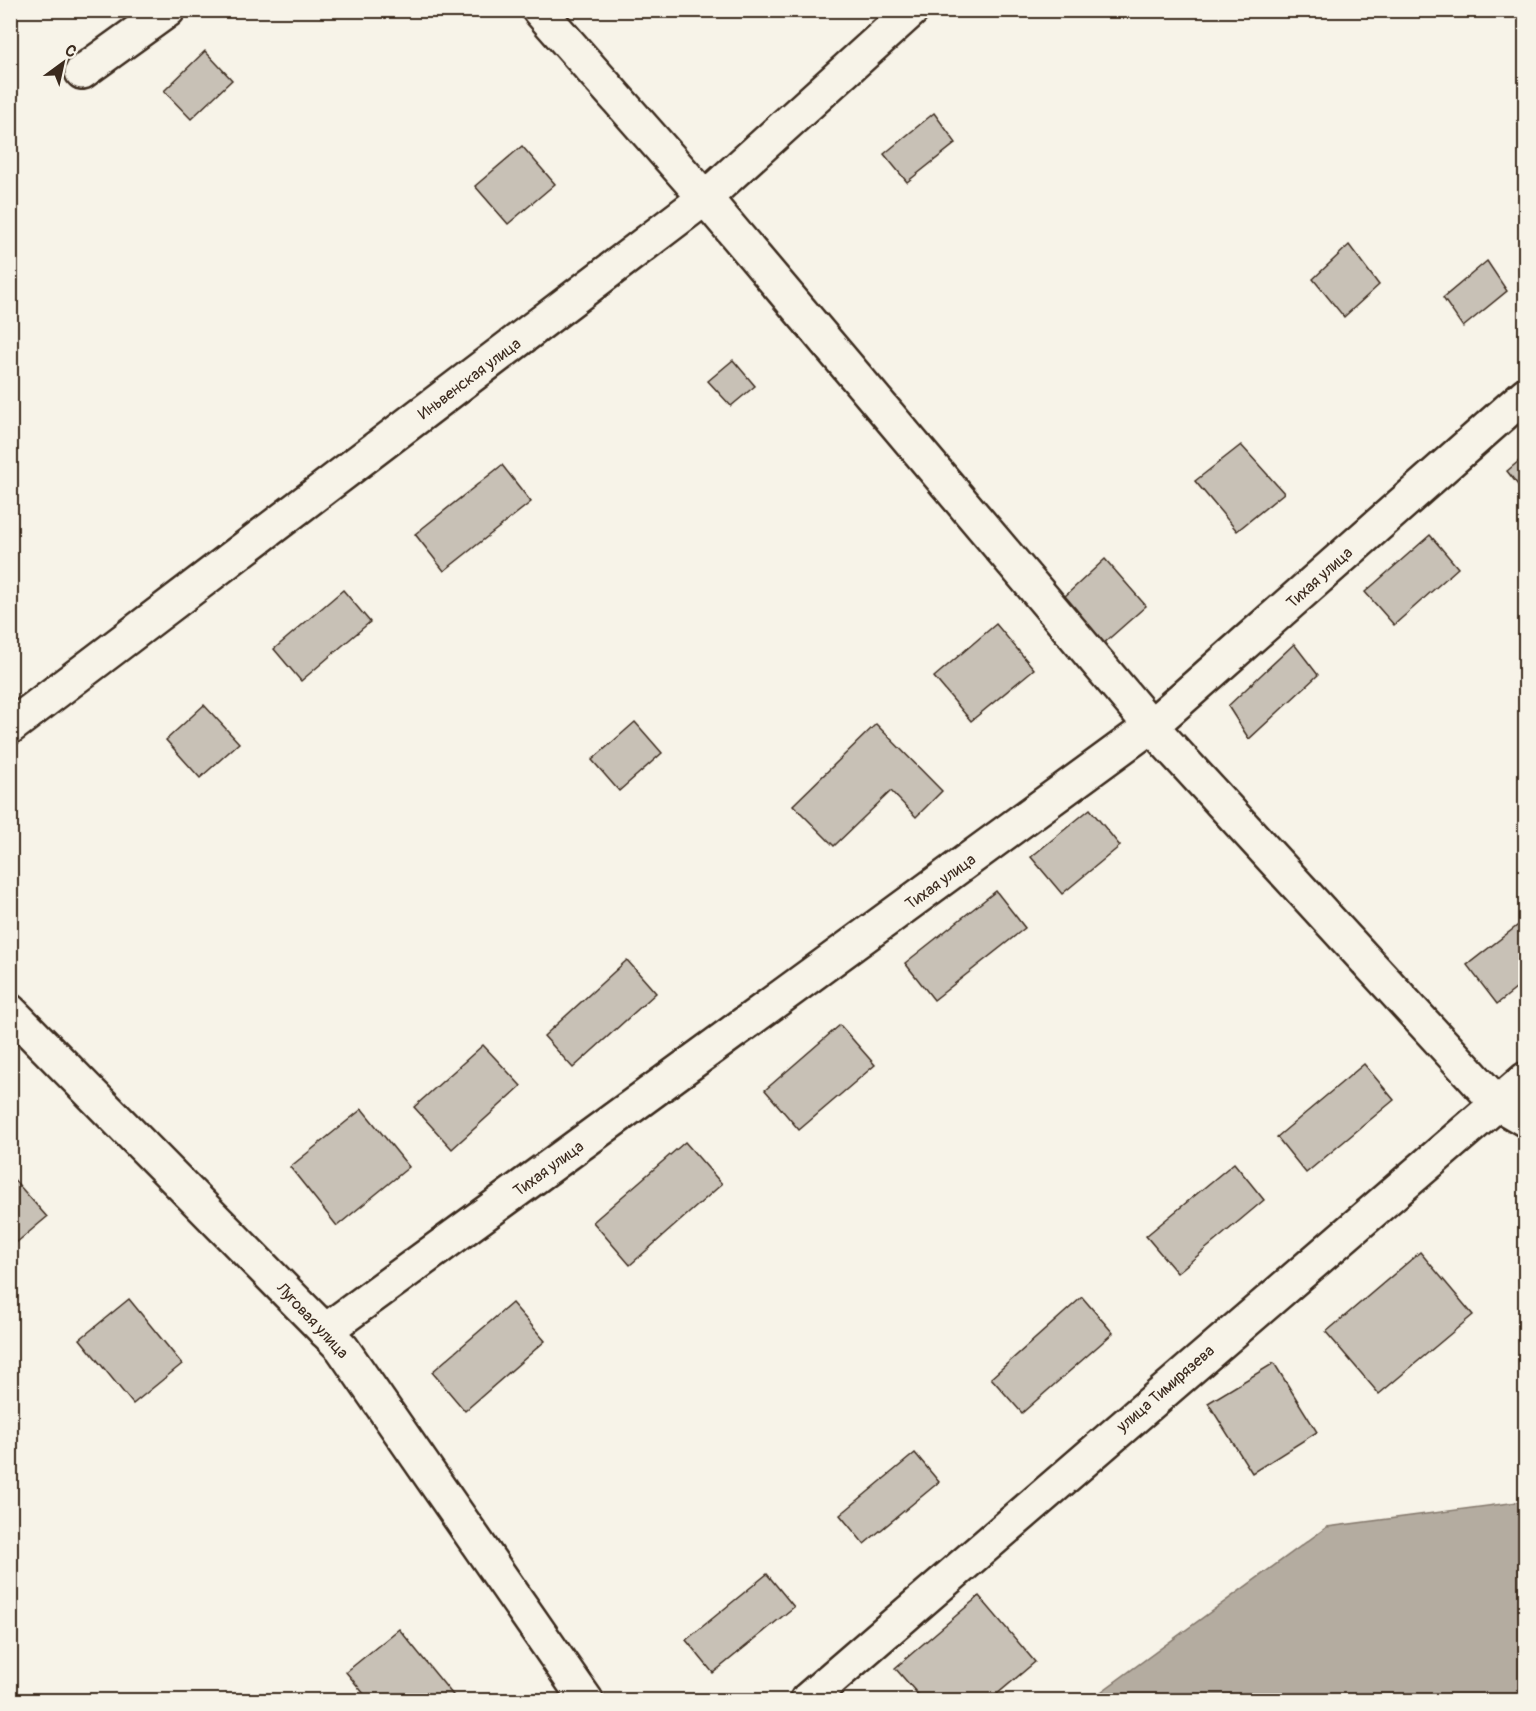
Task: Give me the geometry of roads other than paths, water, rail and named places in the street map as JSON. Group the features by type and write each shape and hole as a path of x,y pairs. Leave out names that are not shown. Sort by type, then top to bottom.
{"street":[{"path":"82,72 168,10"},
{"path":"539,10 705,198 1151,726 1497,1103 1526,1120"},
{"name":"Иньвенская улица","path":"10,727 705,198 912,10"},
{"name":"Тихая улица","path":"325,1331 1151,726 1526,394"},
{"name":"Луговая улица","path":"10,1011 342,1348 586,1701"},
{"name":"улица Тимирязева","path":"807,1701 1526,1079"}]}
